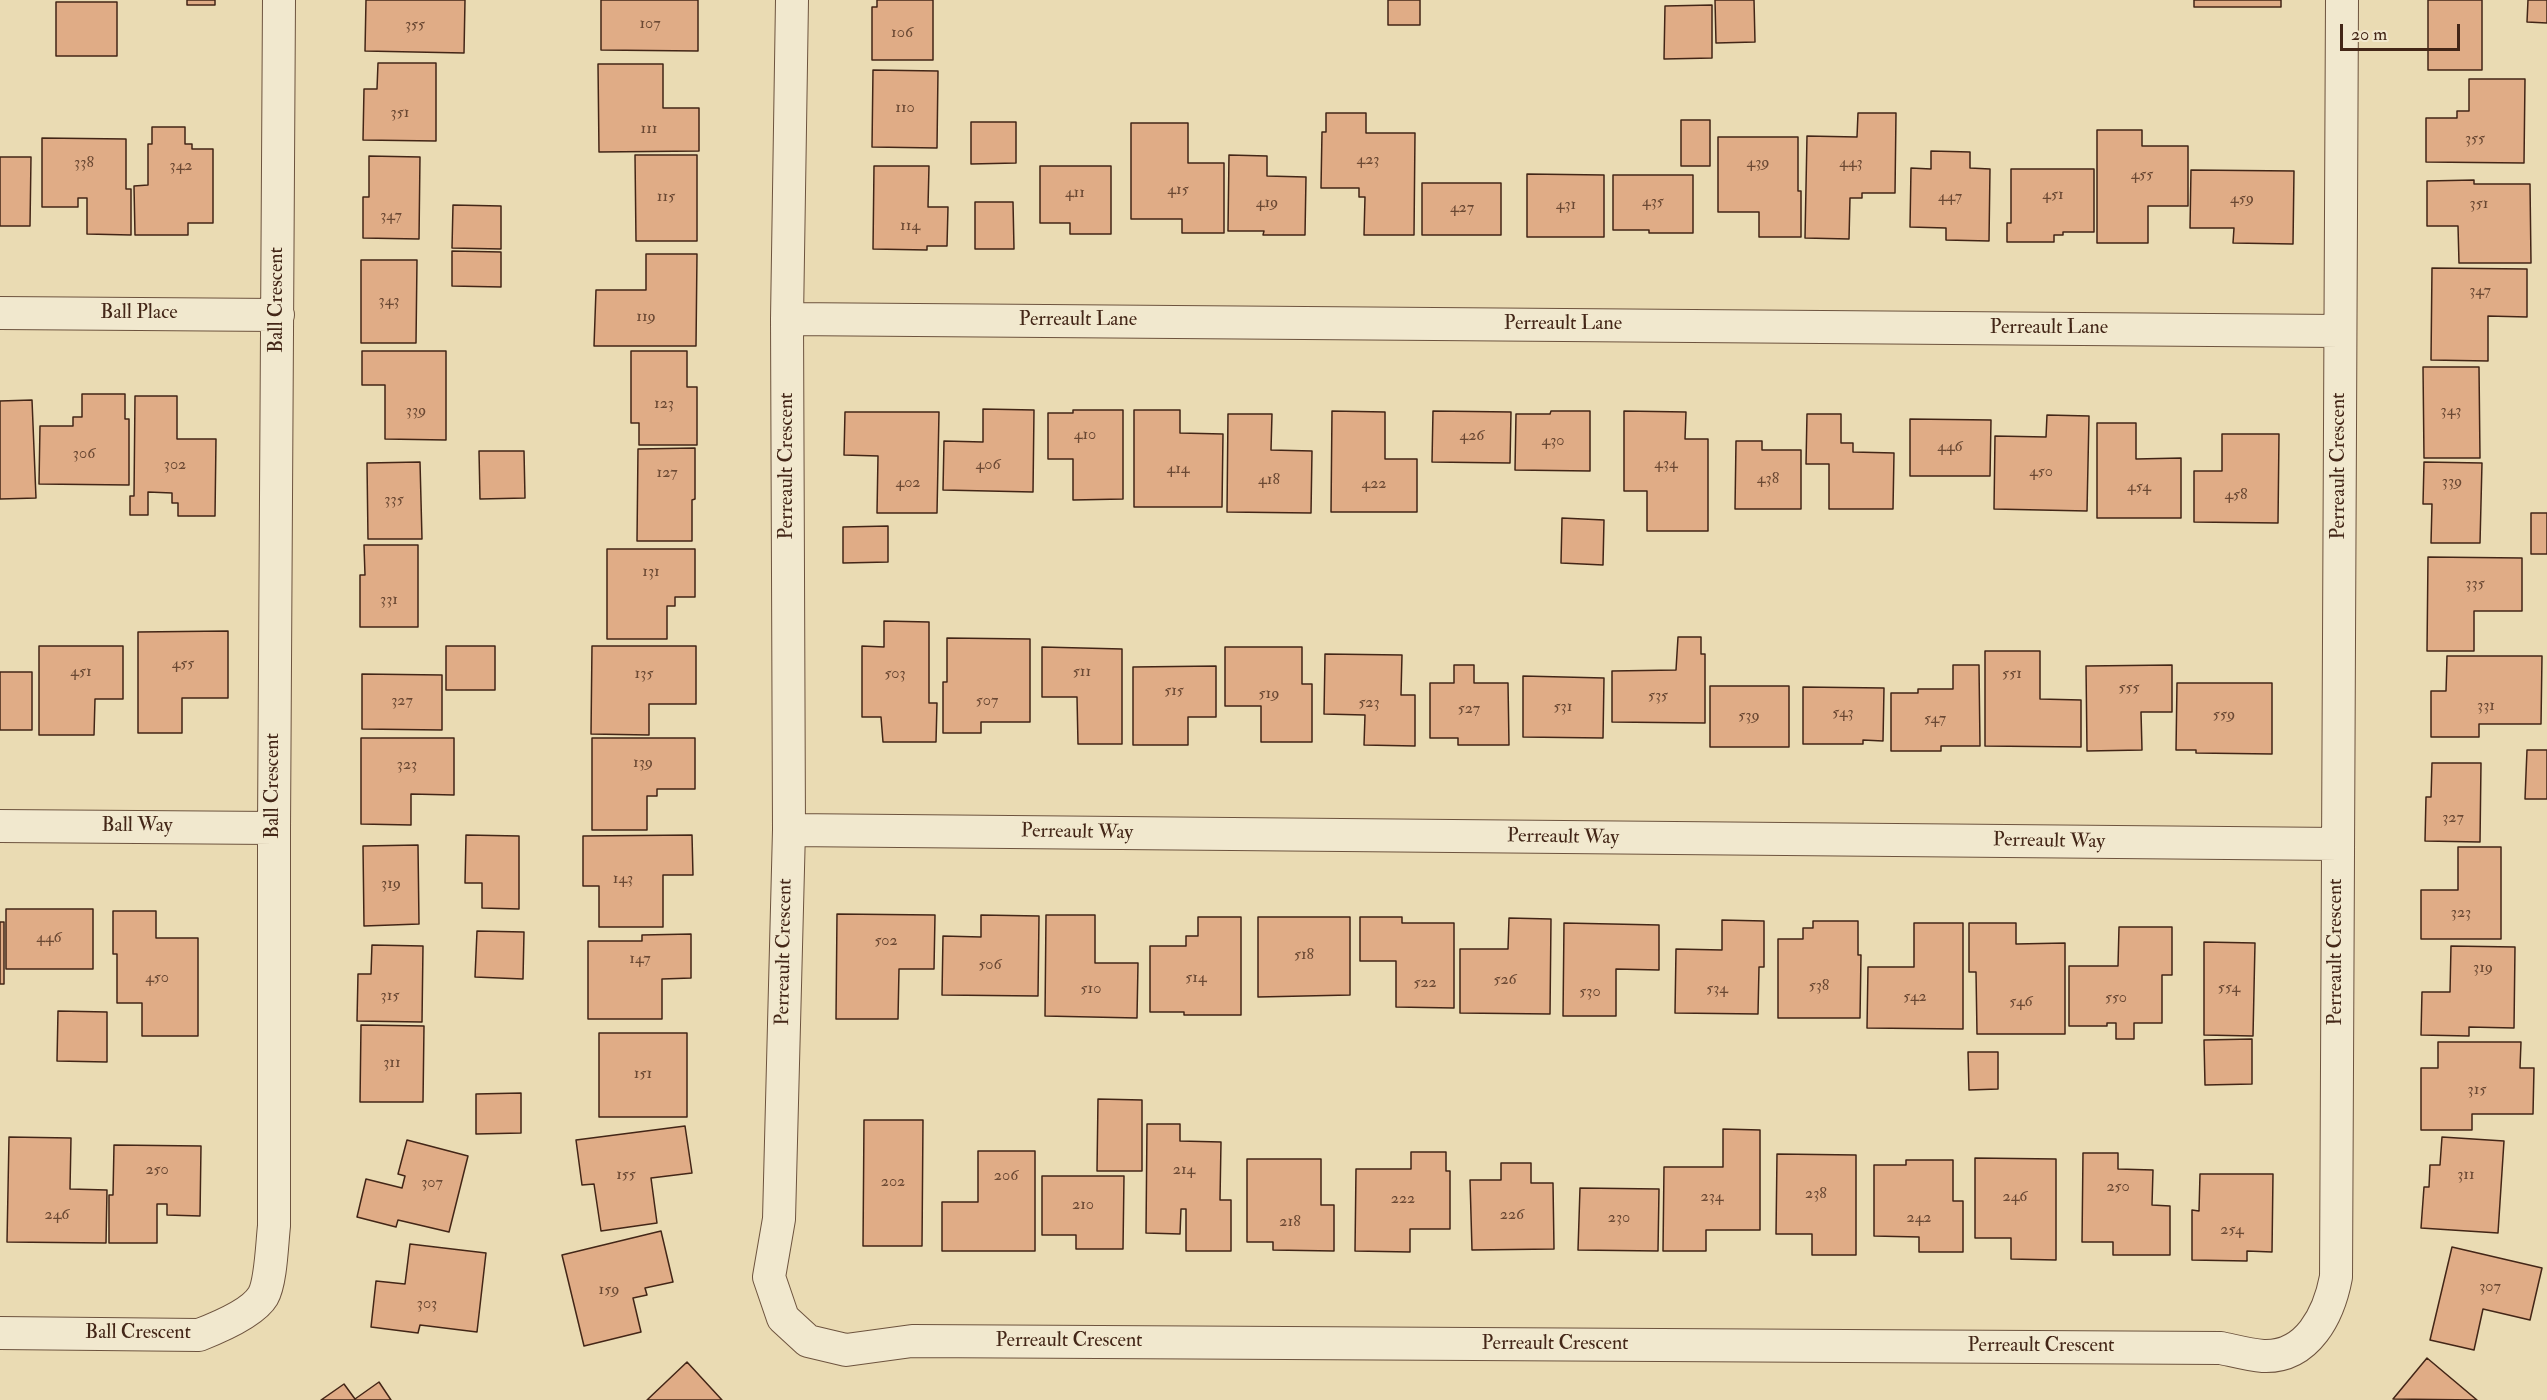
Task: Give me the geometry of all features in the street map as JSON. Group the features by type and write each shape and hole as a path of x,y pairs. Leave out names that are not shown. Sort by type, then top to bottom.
{"street":[{"name":"Ball Crescent","path":"0,1333 199,1335 226,1324 245,1312 262,1296 270,1265 274,1226 279,0"},
{"name":"Perreault Crescent","path":"792,0 787,319 789,830 780,1219 769,1277 783,1318 808,1341 846,1350 912,1341 2222,1348 2265,1356 2288,1352 2316,1331 2331,1302 2336,1277 2342,0"},
{"name":"Ball Place","path":"0,313 278,315"},
{"name":"Perreault Lane","path":"787,319 2340,331"},
{"name":"Ball Way","path":"0,826 274,828"},
{"name":"Perreault Way","path":"789,830 2338,844"}],"building":[{"path":"187,0 215,0 215,5 187,5"},
{"path":"366,0 465,0 464,53 365,51"},
{"path":"601,0 698,0 698,51 601,50"},
{"path":"877,0 933,0 933,60 872,60 872,7 877,7"},
{"path":"1388,0 1420,0 1420,25 1388,25"},
{"path":"1715,0 1754,0 1755,42 1716,43"},
{"path":"2194,0 2281,0 2281,7 2194,7"},
{"path":"2428,0 2482,0 2482,70 2428,70"},
{"path":"2528,0 2547,0 2547,23 2527,22"},
{"path":"56,2 117,2 117,56 56,56"},
{"path":"1712,5 1712,58 1664,59 1665,6"},
{"path":"378,63 436,63 436,141 363,140 364,89 377,89"},
{"path":"598,64 663,64 663,108 699,108 699,151 599,152"},
{"path":"873,70 938,71 937,148 872,147"},
{"path":"2469,79 2525,79 2524,163 2426,162 2426,118 2457,118 2457,111 2469,111"},
{"path":"1326,113 1366,113 1366,133 1415,133 1414,235 1364,235 1365,197 1359,197 1359,188 1321,188 1322,132 1326,132"},
{"path":"1858,113 1896,113 1895,193 1862,193 1862,198 1850,198 1849,239 1805,238 1807,136 1857,137"},
{"path":"1681,120 1710,120 1710,166 1681,166"},
{"path":"971,122 1016,122 1016,163 971,164"},
{"path":"1131,123 1188,123 1188,163 1224,163 1224,233 1182,233 1182,219 1131,219"},
{"path":"152,127 185,127 185,144 192,144 192,149 213,149 213,223 188,223 188,235 135,235 134,186 148,185 148,144 152,144"},
{"path":"2097,130 2142,130 2142,146 2188,146 2188,206 2148,206 2148,243 2097,243"},
{"path":"1718,137 1798,137 1801,237 1759,237 1759,212 1718,212"},
{"path":"42,138 126,139 126,189 131,189 131,235 87,234 87,198 78,198 78,207 42,207"},
{"path":"1931,151 1970,152 1970,168 1990,169 1989,241 1946,240 1946,228 1910,227 1911,168 1931,169"},
{"path":"635,155 697,155 697,241 636,241"},
{"path":"1229,155 1267,156 1267,176 1306,177 1305,235 1263,235 1264,231 1228,231"},
{"path":"369,156 420,157 419,239 363,238 363,197 369,197"},
{"path":"0,157 31,157 30,226 0,226"},
{"path":"874,166 929,166 928,207 948,207 947,246 927,246 927,250 873,249"},
{"path":"1040,166 1111,166 1111,234 1070,234 1070,223 1040,223"},
{"path":"2011,169 2094,169 2094,232 2063,232 2063,235 2054,235 2054,242 2007,242 2007,223 2011,223"},
{"path":"2191,170 2294,171 2293,244 2233,243 2234,228 2190,228"},
{"path":"1527,174 1604,175 1604,237 1527,237"},
{"path":"1613,175 1693,175 1693,233 1613,230"},
{"path":"2474,180 2474,184 2530,184 2531,263 2459,263 2458,226 2427,226 2427,181"},
{"path":"1422,183 1501,183 1501,235 1422,235"},
{"path":"975,202 1013,202 1014,249 975,249"},
{"path":"453,205 501,206 501,249 452,248"},
{"path":"452,251 501,252 501,287 452,286"},
{"path":"646,254 697,254 696,346 594,346 596,290 646,290"},
{"path":"361,260 417,260 416,343 361,343"},
{"path":"2432,268 2527,269 2527,317 2488,316 2488,361 2431,360"},
{"path":"362,351 446,351 446,440 385,439 385,385 362,385"},
{"path":"631,351 687,351 687,387 697,387 697,445 639,445 639,423 631,423"},
{"path":"2423,367 2479,367 2480,458 2424,458"},
{"path":"82,394 125,394 125,419 129,419 129,485 39,484 40,426 73,426 73,417 82,417"},
{"path":"135,396 177,396 177,439 216,439 215,516 178,516 178,503 172,503 172,493 148,492 148,515 130,515 130,496 134,496"},
{"path":"32,400 36,498 0,499 0,401"},
{"path":"983,409 1034,410 1033,492 943,490 944,441 983,442"},
{"path":"1073,410 1123,410 1123,499 1073,500 1073,459 1048,459 1048,413 1073,413"},
{"path":"1134,410 1180,410 1180,433 1223,434 1222,507 1134,507"},
{"path":"1332,411 1385,412 1385,459 1417,459 1417,512 1331,512"},
{"path":"1433,411 1511,412 1510,463 1432,462"},
{"path":"1551,411 1590,411 1590,471 1515,470 1516,414 1550,414"},
{"path":"1624,411 1686,412 1685,439 1708,439 1708,531 1647,531 1647,491 1624,491"},
{"path":"845,412 939,412 937,513 877,513 878,456 844,455"},
{"path":"1228,414 1272,414 1271,450 1312,451 1311,513 1227,512"},
{"path":"1807,414 1841,414 1841,443 1853,443 1853,452 1894,453 1893,509 1829,509 1829,464 1806,464"},
{"path":"2047,415 2089,416 2087,511 1994,509 1995,436 2046,437"},
{"path":"1910,419 1991,420 1990,476 1910,476"},
{"path":"2097,423 2136,423 2136,459 2181,458 2181,518 2097,518"},
{"path":"2222,434 2279,434 2278,523 2194,522 2194,471 2222,471"},
{"path":"1736,441 1762,441 1762,450 1801,450 1801,509 1735,509"},
{"path":"695,448 692,541 637,541 638,449"},
{"path":"479,451 524,451 525,498 480,499"},
{"path":"420,462 422,539 368,539 367,463"},
{"path":"2424,462 2482,463 2480,543 2431,543 2432,504 2423,504"},
{"path":"2531,513 2547,513 2547,554 2531,554"},
{"path":"1562,518 1604,520 1603,565 1561,563"},
{"path":"888,526 888,562 843,563 843,527"},
{"path":"364,545 418,545 418,627 360,627 360,575 365,575"},
{"path":"607,549 695,549 695,597 675,597 675,606 667,606 667,639 607,639"},
{"path":"2428,557 2522,558 2522,611 2474,611 2474,651 2427,651"},
{"path":"884,621 929,622 929,703 937,703 936,742 883,742 881,717 862,717 862,646 884,647"},
{"path":"228,631 228,698 182,698 182,733 138,733 138,632"},
{"path":"1678,637 1701,637 1701,654 1705,654 1705,723 1612,722 1612,671 1676,670"},
{"path":"947,638 1030,639 1030,722 981,722 981,733 943,733 943,682 947,682"},
{"path":"39,646 123,646 123,699 95,699 94,735 39,735"},
{"path":"446,646 495,646 495,690 446,690"},
{"path":"592,646 696,646 696,704 649,704 649,735 591,734"},
{"path":"1042,647 1122,649 1122,744 1078,744 1077,697 1042,697"},
{"path":"1225,647 1302,647 1302,684 1312,684 1312,742 1261,742 1261,706 1225,706"},
{"path":"1985,651 2040,651 2040,699 2081,700 2081,747 1985,746"},
{"path":"1325,654 1402,655 1401,695 1415,695 1415,746 1364,745 1365,715 1324,714"},
{"path":"2447,656 2542,656 2541,724 2479,724 2479,737 2431,737 2431,691 2446,691"},
{"path":"1454,665 1474,665 1474,683 1508,683 1509,745 1458,745 1458,738 1430,738 1430,683 1454,683"},
{"path":"1953,665 1979,665 1980,746 1941,746 1941,751 1891,751 1891,693 1918,693 1918,689 1953,689"},
{"path":"2172,665 2172,712 2141,712 2142,750 2087,751 2086,666"},
{"path":"1216,666 1216,717 1188,717 1188,745 1133,745 1133,667"},
{"path":"0,672 32,672 32,730 0,730"},
{"path":"362,674 442,675 442,730 362,729"},
{"path":"1523,676 1604,678 1603,738 1523,737"},
{"path":"2177,683 2272,683 2272,754 2196,753 2196,750 2176,750"},
{"path":"1710,686 1789,686 1789,747 1710,747"},
{"path":"1803,687 1884,688 1883,741 1863,740 1863,744 1803,744"},
{"path":"361,738 454,738 454,795 411,794 411,825 361,824"},
{"path":"592,738 695,738 695,789 657,789 657,796 647,796 647,830 592,830"},
{"path":"2527,750 2547,750 2547,799 2525,799"},
{"path":"2432,763 2481,763 2480,842 2425,841 2426,797 2431,797"},
{"path":"466,835 519,836 519,909 482,908 482,883 465,883"},
{"path":"692,835 693,875 663,875 663,927 599,927 599,886 583,886 583,836"},
{"path":"418,845 419,924 364,926 363,846"},
{"path":"2458,847 2501,847 2501,939 2421,939 2421,890 2458,890"},
{"path":"6,909 93,909 93,969 6,969"},
{"path":"113,911 156,911 156,938 198,938 198,1036 142,1036 142,1003 117,1003 117,954 113,954"},
{"path":"837,914 935,915 934,969 899,969 898,1019 836,1019"},
{"path":"981,915 1039,916 1038,996 942,995 943,936 981,937"},
{"path":"1046,915 1095,915 1095,963 1138,963 1137,1018 1045,1016"},
{"path":"1198,917 1241,917 1241,1015 1184,1015 1184,1012 1150,1012 1150,946 1186,946 1186,936 1198,936"},
{"path":"1258,917 1350,917 1350,995 1258,997"},
{"path":"1360,917 1402,917 1402,923 1454,923 1454,1008 1396,1007 1396,961 1360,961"},
{"path":"1509,918 1551,919 1550,1014 1460,1013 1460,949 1508,949"},
{"path":"1722,920 1764,921 1764,967 1759,967 1758,1014 1675,1013 1676,949 1722,950"},
{"path":"1813,921 1858,921 1858,955 1861,955 1860,1018 1778,1018 1778,939 1803,939 1803,928 1813,928"},
{"path":"0,922 4,922 4,984 0,984"},
{"path":"1564,923 1659,925 1659,970 1616,969 1616,1016 1563,1016"},
{"path":"1914,923 1963,923 1963,1029 1867,1028 1868,967 1914,967"},
{"path":"1969,923 2016,923 2016,944 2065,943 2065,1034 1977,1034 1976,972 1969,972"},
{"path":"2119,927 2172,927 2172,975 2162,975 2162,1023 2134,1023 2134,1039 2116,1039 2116,1023 2107,1023 2107,1026 2069,1026 2069,966 2118,966"},
{"path":"477,931 524,932 523,979 475,977"},
{"path":"691,934 691,978 662,979 662,1019 588,1019 588,941 642,941 642,935"},
{"path":"2204,942 2255,943 2253,1036 2204,1035"},
{"path":"372,945 423,946 422,1022 357,1021 358,974 371,974"},
{"path":"2451,946 2515,947 2514,1028 2469,1027 2469,1036 2421,1035 2422,992 2450,992"},
{"path":"58,1011 107,1012 107,1062 57,1061"},
{"path":"361,1025 424,1026 423,1102 360,1102"},
{"path":"599,1033 687,1033 687,1117 599,1117"},
{"path":"2252,1039 2252,1084 2205,1085 2204,1040"},
{"path":"2438,1042 2521,1042 2520,1068 2534,1068 2533,1114 2472,1114 2472,1130 2421,1130 2421,1068 2438,1068"},
{"path":"1968,1052 1998,1052 1998,1089 1969,1090"},
{"path":"521,1093 521,1133 476,1134 476,1094"},
{"path":"1098,1099 1142,1100 1142,1171 1097,1171"},
{"path":"864,1120 923,1120 922,1246 863,1246"},
{"path":"1147,1124 1180,1124 1180,1141 1221,1142 1220,1200 1231,1200 1231,1251 1186,1251 1186,1209 1181,1209 1180,1234 1146,1233"},
{"path":"685,1126 692,1173 651,1178 657,1223 601,1231 594,1184 582,1185 576,1140"},
{"path":"1723,1129 1760,1130 1760,1230 1706,1230 1706,1251 1663,1251 1664,1167 1723,1167"},
{"path":"9,1137 71,1138 70,1189 107,1190 106,1243 7,1242"},
{"path":"2442,1137 2504,1141 2498,1233 2421,1228 2424,1187 2429,1187 2430,1165 2440,1165"},
{"path":"407,1140 468,1156 449,1232 398,1220 396,1227 357,1217 366,1179 402,1188 405,1176 398,1174"},
{"path":"114,1145 201,1146 200,1216 167,1215 167,1204 157,1204 157,1243 109,1243 109,1195 113,1195"},
{"path":"978,1151 1035,1151 1035,1251 942,1251 942,1202 978,1202"},
{"path":"1411,1152 1446,1152 1446,1171 1450,1171 1450,1229 1410,1229 1410,1252 1355,1251 1356,1169 1411,1169"},
{"path":"2083,1153 2118,1153 2118,1169 2153,1170 2152,1205 2170,1206 2170,1255 2113,1255 2113,1242 2082,1242"},
{"path":"1777,1154 1856,1155 1856,1255 1812,1255 1812,1234 1776,1234"},
{"path":"1975,1158 2056,1159 2056,1260 2011,1259 2011,1238 1975,1238"},
{"path":"1247,1159 1321,1159 1321,1205 1334,1205 1334,1251 1273,1250 1273,1242 1247,1242"},
{"path":"1906,1160 1953,1160 1953,1201 1963,1201 1963,1252 1919,1252 1919,1237 1874,1236 1874,1165 1906,1165"},
{"path":"1501,1163 1531,1163 1531,1183 1553,1183 1554,1249 1472,1250 1470,1180 1501,1180"},
{"path":"2200,1174 2273,1174 2272,1252 2247,1251 2247,1261 2192,1260 2192,1210 2199,1211"},
{"path":"1042,1176 1124,1176 1123,1249 1076,1249 1076,1235 1042,1235"},
{"path":"1580,1188 1659,1189 1658,1251 1578,1250"},
{"path":"661,1231 673,1282 645,1288 647,1295 633,1298 641,1332 584,1346 562,1255"},
{"path":"410,1244 486,1253 477,1332 420,1325 418,1333 371,1327 376,1281 405,1284"},
{"path":"2452,1247 2542,1268 2530,1320 2483,1309 2474,1350 2430,1340"},
{"path":"2427,1358 2477,1400 2393,1399"},
{"path":"687,1362 722,1400 647,1400"},
{"path":"379,1382 391,1400 321,1400 344,1384 355,1399"}]}
